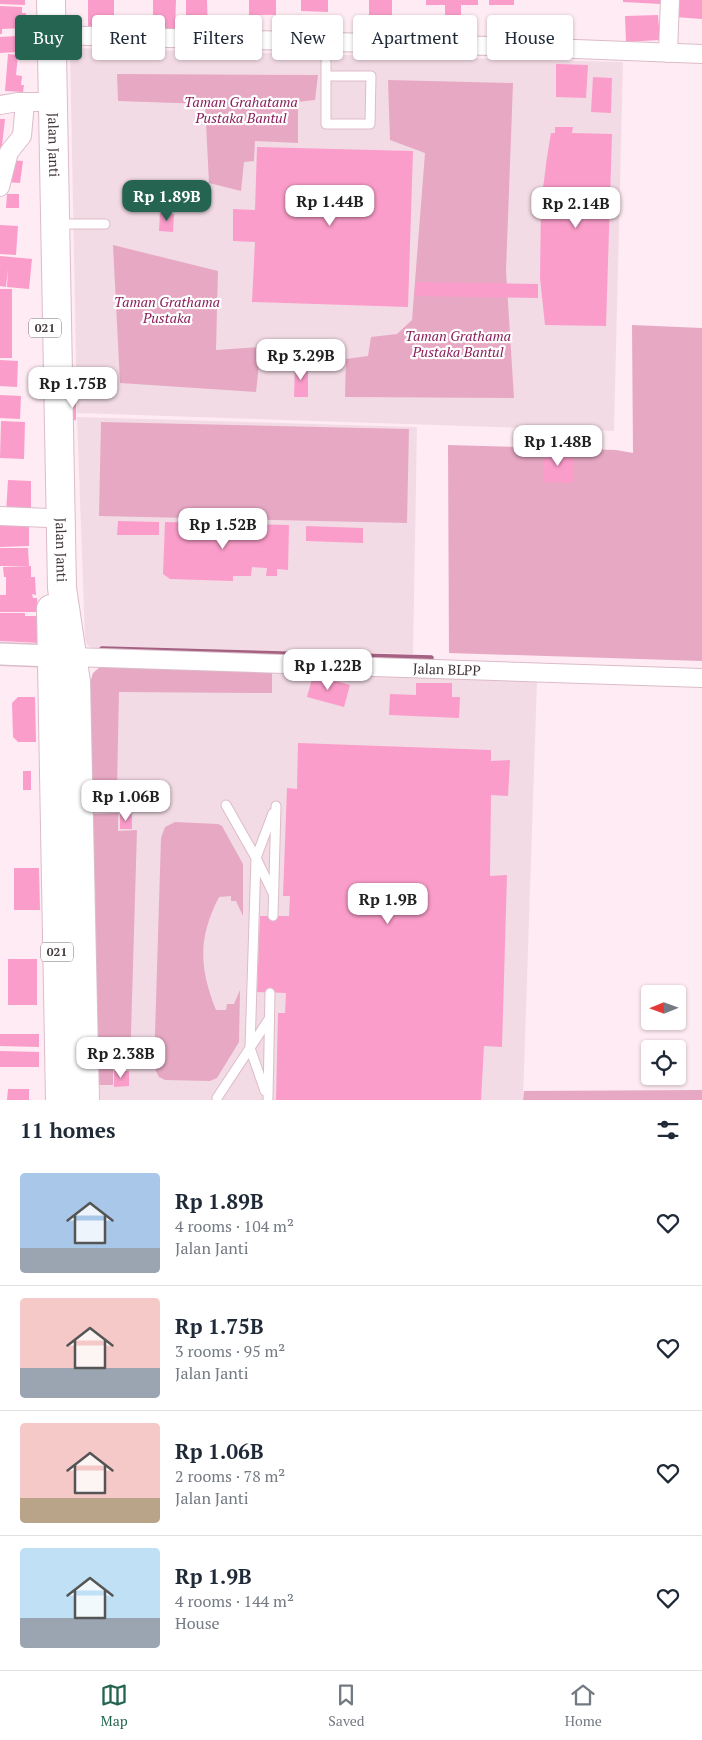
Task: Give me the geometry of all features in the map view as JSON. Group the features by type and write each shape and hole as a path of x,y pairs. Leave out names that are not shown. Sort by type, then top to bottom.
{"main road":[{"name":"Jalan Janti","path":"39,0 33,102 50,224 62,588 72,1099"},
{"name":"Jalan Janti","path":"51,0 51,15"},
{"name":"Jalan Janti","path":"52,60 49,518 62,656"}],"street":[{"path":"668,53 670,0"},
{"path":"82,37 702,54"},
{"path":"0,105 33,102 22,136 10,152 0,187"},
{"path":"0,516 49,518"},
{"path":"0,654 62,656"},
{"name":"Jalan BLPP","path":"62,656 702,678"}],"lane":[{"path":"326,62 326,76 326,124 370,124 371,76 326,76"},
{"path":"50,224 105,224"},
{"path":"226,805 256,858 274,895"},
{"path":"270,993 268,1098 250,1048 256,858 276,806 273,916"},
{"path":"218,1098 269,1019"}],"shaded area":[{"path":"82,48 92,49 92,60 165,60 165,50 175,51 175,60 262,60 262,53 272,53 272,60 343,60 343,55 353,55 353,60 477,60 477,58 623,62 614,431 77,413 70,60 82,60"},
{"path":"77,417 417,427 413,654 93,648 87,645 85,638"},
{"path":"100,667 537,681 523,1100 100,1100 90,683 93,673"}],"green space":[{"name":"Taman Grahatama Pustaka Bantul","path":"117,74 318,75 315,100 298,102 298,143 255,141 254,161 244,162 241,191 209,183 205,104 118,101"},
{"name":"Taman Grathama Pustaka Bantul","path":"388,80 513,83 506,271 514,398 345,397 346,359 368,356 371,337 397,334 412,320 425,153 390,140"},
{"name":"Taman Grathama Pustaka","path":"113,245 218,271 216,350 261,347 256,392 120,383"},
{"path":"632,325 702,328 702,661 449,653 448,445 616,450 633,453"},
{"path":"101,422 409,429 407,523 99,516"},
{"path":"100,667 272,672 272,693 119,692 117,787 92,787 90,683 93,673"},
{"path":"118,813 118,831 137,830 130,1067 113,1067 113,1085 99,1085 93,814"},
{"path":"175,822 218,824 222,826 243,864 243,916 236,901 231,901 231,896 219,897 207,926 204,939 203,953 206,980 216,1010 226,1010 227,1004 234,1004 240,990 239,1042 217,1078 210,1081 165,1080 159,1077 154,1067 161,838 165,827"},
{"path":"702,1090 702,1100 523,1100 524,1091"}],"building":[{"path":"0,0 25,0 25,5 0,4"},
{"path":"88,0 114,0 114,15 92,15 92,32 88,32"},
{"path":"153,0 176,0 175,29 165,29 165,15 153,15"},
{"path":"186,0 207,0 207,15 186,15"},
{"path":"249,0 276,0 276,15 249,15"},
{"path":"301,0 328,0 328,12 301,11"},
{"path":"369,0 392,0 392,15 369,15"},
{"path":"426,0 478,0 478,5 461,5 461,15 445,15 445,5 426,5"},
{"path":"489,0 514,0 514,5 489,5"},
{"path":"623,0 662,0 661,4 623,2"},
{"path":"676,0 702,0 702,19 675,17"},
{"path":"0,6 22,7 22,13 26,13 26,15 15,15 15,28 2,29 2,34 0,34"},
{"path":"658,15 660,40 626,42 625,16"},
{"path":"15,36 15,52 0,53 0,37"},
{"path":"8,54 15,55 15,60 18,60 16,75 22,76 21,85 24,85 23,92 5,91"},
{"path":"556,64 588,65 586,98 556,97"},
{"path":"593,77 612,78 611,113 591,112"},
{"path":"0,119 5,119 1,155 0,155"},
{"path":"555,127 573,127 572,133 612,134 606,326 545,325 540,278 541,204 551,133 555,133"},
{"path":"257,147 413,151 408,307 252,302 255,242 233,241 233,209 255,210"},
{"path":"8,160 23,161 20,183 6,182"},
{"path":"7,194 19,194 19,208 6,208"},
{"path":"160,213 174,214 173,232 159,231"},
{"path":"0,225 18,226 16,255 0,254"},
{"path":"0,256 32,259 29,289 7,287 8,269 6,287 0,286"},
{"path":"416,282 538,284 538,298 416,296"},
{"path":"0,289 12,289 12,358 0,358"},
{"path":"0,360 18,361 17,387 0,386"},
{"path":"295,365 308,365 308,397 294,397"},
{"path":"0,395 21,396 20,419 0,418"},
{"path":"76,398 76,420 70,421 69,399"},
{"path":"1,421 25,422 24,459 0,458"},
{"path":"544,451 574,452 573,483 543,482"},
{"path":"8,480 31,481 31,514 6,514"},
{"path":"118,521 159,522 159,535 117,535"},
{"path":"165,522 289,525 288,570 277,569 277,576 266,576 267,568 252,567 251,576 233,576 233,581 170,579 163,574"},
{"path":"29,523 29,546 0,547 0,524"},
{"path":"306,526 363,528 363,543 306,541"},
{"path":"0,548 28,548 29,566 0,566"},
{"path":"31,566 31,577 35,577 36,595 32,594 33,598 37,598 38,612 0,612 0,595 6,595 6,577 4,577 3,567"},
{"path":"0,613 25,613 25,616 39,616 40,643 0,641"},
{"path":"313,675 350,685 344,707 307,697"},
{"path":"416,683 452,683 452,697 460,697 459,718 389,715 390,694 416,695"},
{"path":"18,697 35,697 36,742 18,742 13,737 12,703"},
{"path":"298,743 491,750 491,761 510,760 508,796 491,795 490,876 507,875 502,1047 484,1046 481,1100 276,1100 278,1013 285,1013 286,993 257,992 260,916 289,916 290,896 283,896 287,788 297,789"},
{"path":"23,771 31,771 31,790 23,790"},
{"path":"120,814 132,814 132,829 120,829"},
{"path":"14,868 39,868 40,910 14,910"},
{"path":"8,959 37,959 37,1005 8,1005"},
{"path":"0,1034 39,1034 39,1047 0,1046"},
{"path":"0,1051 39,1052 39,1067 0,1067"},
{"path":"114,1071 129,1071 129,1086 114,1087"},
{"path":"8,1089 29,1089 29,1100 7,1100"}],"waterway":[{"path":"102,649 431,658"}]}
